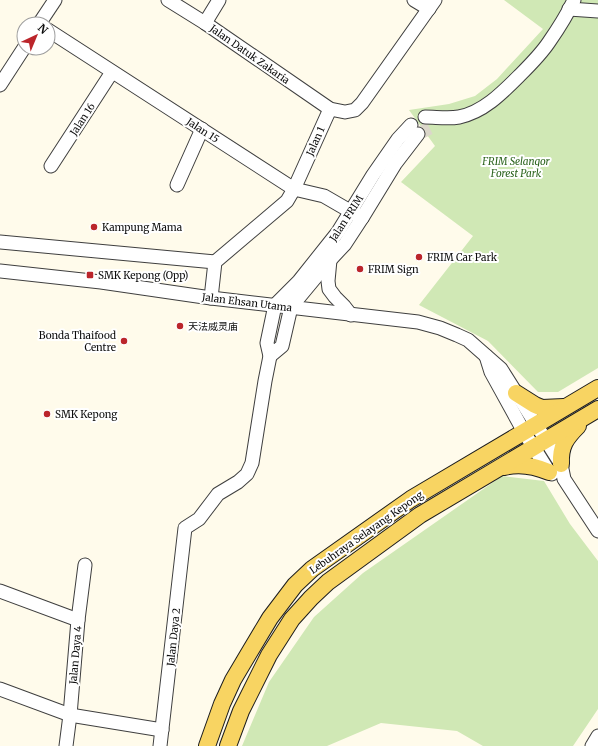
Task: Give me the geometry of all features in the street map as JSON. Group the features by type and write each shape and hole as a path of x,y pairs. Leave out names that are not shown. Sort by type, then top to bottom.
{"main road":[{"name":"Lebuhraya Selayang Kepong","path":"207,746 222,704 233,680 270,618 295,585 306,574 411,499 598,388"},
{"path":"516,393 542,408 567,406"},
{"path":"499,468 509,465 520,465 558,472 563,446 566,440 594,412"},
{"name":"Lebuhraya Selayang Kepong","path":"228,746 241,711 269,655 292,619 328,582 420,515 594,412"}],"street":[{"path":"44,16 55,0"},
{"name":"Jalan Datuk Zakaria","path":"168,0 205,23 330,110"},
{"path":"205,23 219,0"},
{"path":"330,110 345,112 355,110 362,103 432,5 414,0"},
{"path":"429,122 446,117 458,117 482,108 495,99 526,70 548,44 571,5 598,11"},
{"name":"Jalan 15","path":"56,35 294,189 324,196 357,215"},
{"path":"0,85 19,56"},
{"name":"Jalan 16","path":"51,166 112,72"},
{"name":"Jalan 1","path":"215,262 287,201 294,189 330,110"},
{"name":"Jalan FRIM","path":"275,305 314,264 338,232 357,215 395,164 414,129"},
{"path":"177,185 202,130"},
{"name":"Jalan FRIM","path":"291,307 345,244 357,215"},
{"path":"0,242 215,262 211,298"},
{"path":"330,260 328,280 329,290 351,314"},
{"name":"Jalan Ehsan Utama","path":"0,270 101,282 211,298 418,322 440,328 468,340 501,369 516,393 530,428"},
{"path":"275,305 267,343 270,356 282,346 291,307"},
{"name":"Jalan Daya 2","path":"160,746 185,528 199,519 218,494 238,482 247,474 252,463 270,356"},
{"name":"Jalan Ehsan Utama","path":"486,356 491,372 598,531"},
{"name":"Jalan Daya 4","path":"66,746 78,620 85,565"},
{"path":"0,592 78,620"},
{"path":"0,689 70,715 162,730"}],"green space":[{"name":"FRIM Selangor Forest Park","path":"504,0 598,0 598,368 558,392 538,392 488,341 419,305 473,236 401,182 435,146 409,110 449,104 475,96 497,79 543,29"},
{"path":"502,476 544,481 570,524 598,561 598,709 573,746 483,746 457,731 381,723 327,746 242,746 269,682 314,617 363,573"}],"tunnel":[{"path":"418,134 432,127"}],"place":[{"name":"Kampung Mama","path":"94,227"},
{"name":"FRIM Car Park","path":"419,257"},
{"name":"FRIM Sign","path":"360,269"},
{"name":"SMK Kepong (Opp)","path":"90,275"},
{"name":"天法威灵庙","path":"180,326"},
{"name":"Bonda Thaifood Centre","path":"124,341"},
{"name":"SMK Kepong","path":"47,414"}]}
